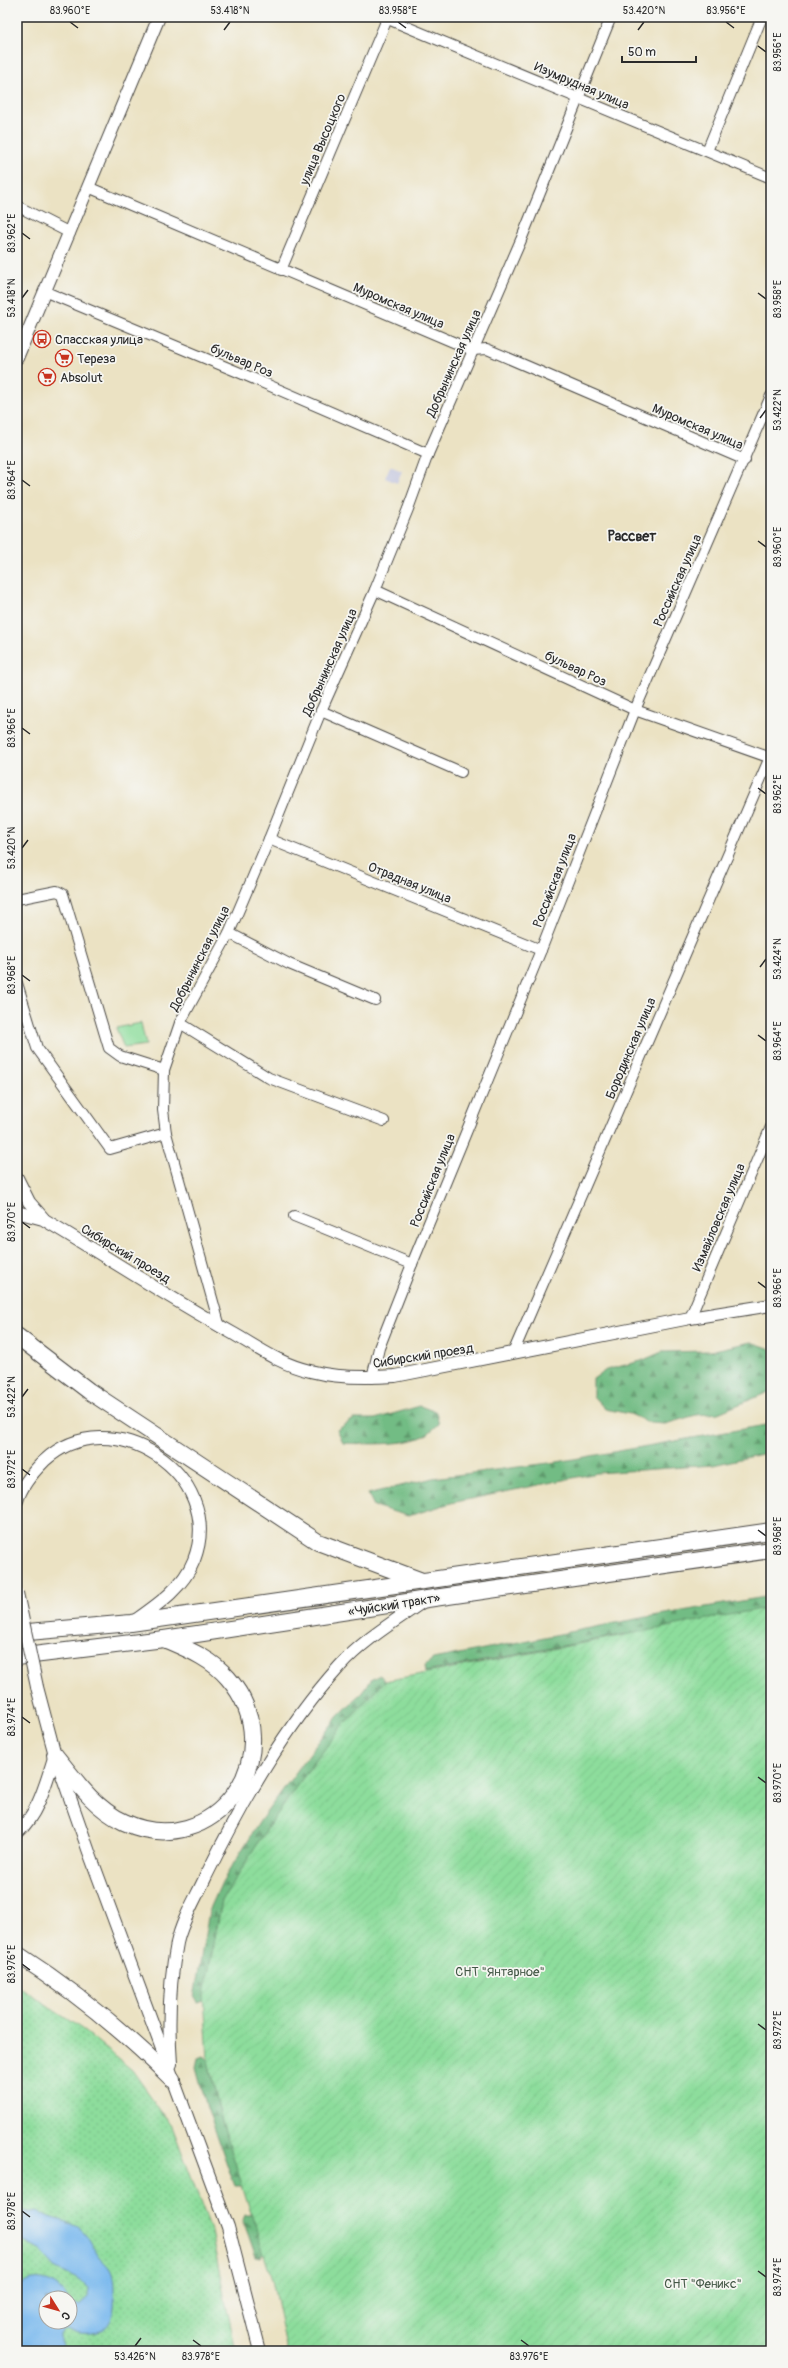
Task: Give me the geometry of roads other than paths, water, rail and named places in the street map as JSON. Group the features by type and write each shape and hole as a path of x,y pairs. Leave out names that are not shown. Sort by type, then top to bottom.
{"highway":[{"path":"17,1336 89,1391 318,1542 423,1582"},
{"name":"«Чуйский тракт»","path":"17,1633 131,1623 771,1531"},
{"name":"«Чуйский тракт»","path":"17,1657 164,1639 427,1599 771,1550"},
{"path":"55,1755 93,1802 122,1822 152,1832 180,1831 208,1818 224,1805 244,1778 251,1763 254,1748 251,1720 237,1690 227,1677 199,1655 164,1639"},
{"path":"17,1954 85,2002 130,2037 172,2079"}],"street":[{"path":"17,358 46,292 159,17"},
{"name":"Добрынинская улица","path":"220,1327 166,1133 163,1110 164,1070 180,1023 229,933 321,711 375,590 428,454 521,240 611,17"},
{"path":"707,151 762,17"},
{"name":"Изумрудная улица","path":"385,18 771,178"},
{"name":"улица Высоцкого","path":"281,270 385,18"},
{"name":"Муромская улица","path":"88,187 472,350 487,349 745,460"},
{"path":"17,206 70,233"},
{"name":"бульвар Роз","path":"46,292 238,372 428,454"},
{"name":"Российская улица","path":"372,1378 379,1348 412,1264 541,950 635,710 685,591 745,460 771,396"},
{"name":"бульвар Роз","path":"375,590 635,710 771,757"},
{"path":"321,711 461,772"},
{"name":"Бородинская улица","path":"513,1353 771,757"},
{"name":"Отрадная улица","path":"269,839 541,950"},
{"path":"17,899 57,891 62,894 109,1048 120,1056 164,1070"},
{"path":"229,933 289,964 375,1000"},
{"path":"17,983 37,1048 110,1149 166,1133"},
{"path":"180,1023 269,1078 384,1121"},
{"name":"Измайловская улица","path":"690,1318 771,1127"},
{"name":"Сибирский проезд","path":"17,1178 29,1202 44,1219"},
{"name":"Сибирский проезд","path":"17,1212 44,1219 220,1327 281,1361 309,1371 372,1378 395,1376 690,1318 771,1305"},
{"path":"294,1216 412,1264"},
{"path":"17,1501 34,1472 54,1452 74,1442 100,1439 121,1439 139,1444 170,1465 181,1478 196,1510 198,1522 197,1548 194,1560 175,1589 161,1603 131,1623"},
{"path":"17,1593 37,1687 55,1755 119,1937 228,2227 260,2351"},
{"path":"172,2079 168,2029 170,1981 178,1941 189,1913 222,1844 255,1785 295,1722 339,1667 376,1633 427,1599"},
{"path":"17,1833 34,1812 43,1793 55,1755"}],"water":[{"path":"17,2208 25,2212 37,2210 48,2217 72,2224 82,2230 98,2255 109,2267 113,2278 114,2307 109,2324 96,2332 77,2333 65,2330 78,2330 78,2305 88,2297 89,2288 83,2282 57,2269 41,2251 17,2238"},
{"path":"37,2280 44,2280 57,2286 60,2290 38,2290 38,2330 65,2330 60,2334 60,2341 66,2351 17,2351 17,2288 23,2283"}],"place":[{"name":"Спасская улица","path":"42,339"},
{"name":"Тереза","path":"64,358"},
{"name":"Absolut","path":"47,377"}],"district":[{"name":"Рассвет","path":"632,536"}],"park label":[{"name":"СНТ \"Янтарное\"","path":"500,1971"},
{"name":"СНТ \"Феникс\"","path":"703,2283"}]}
